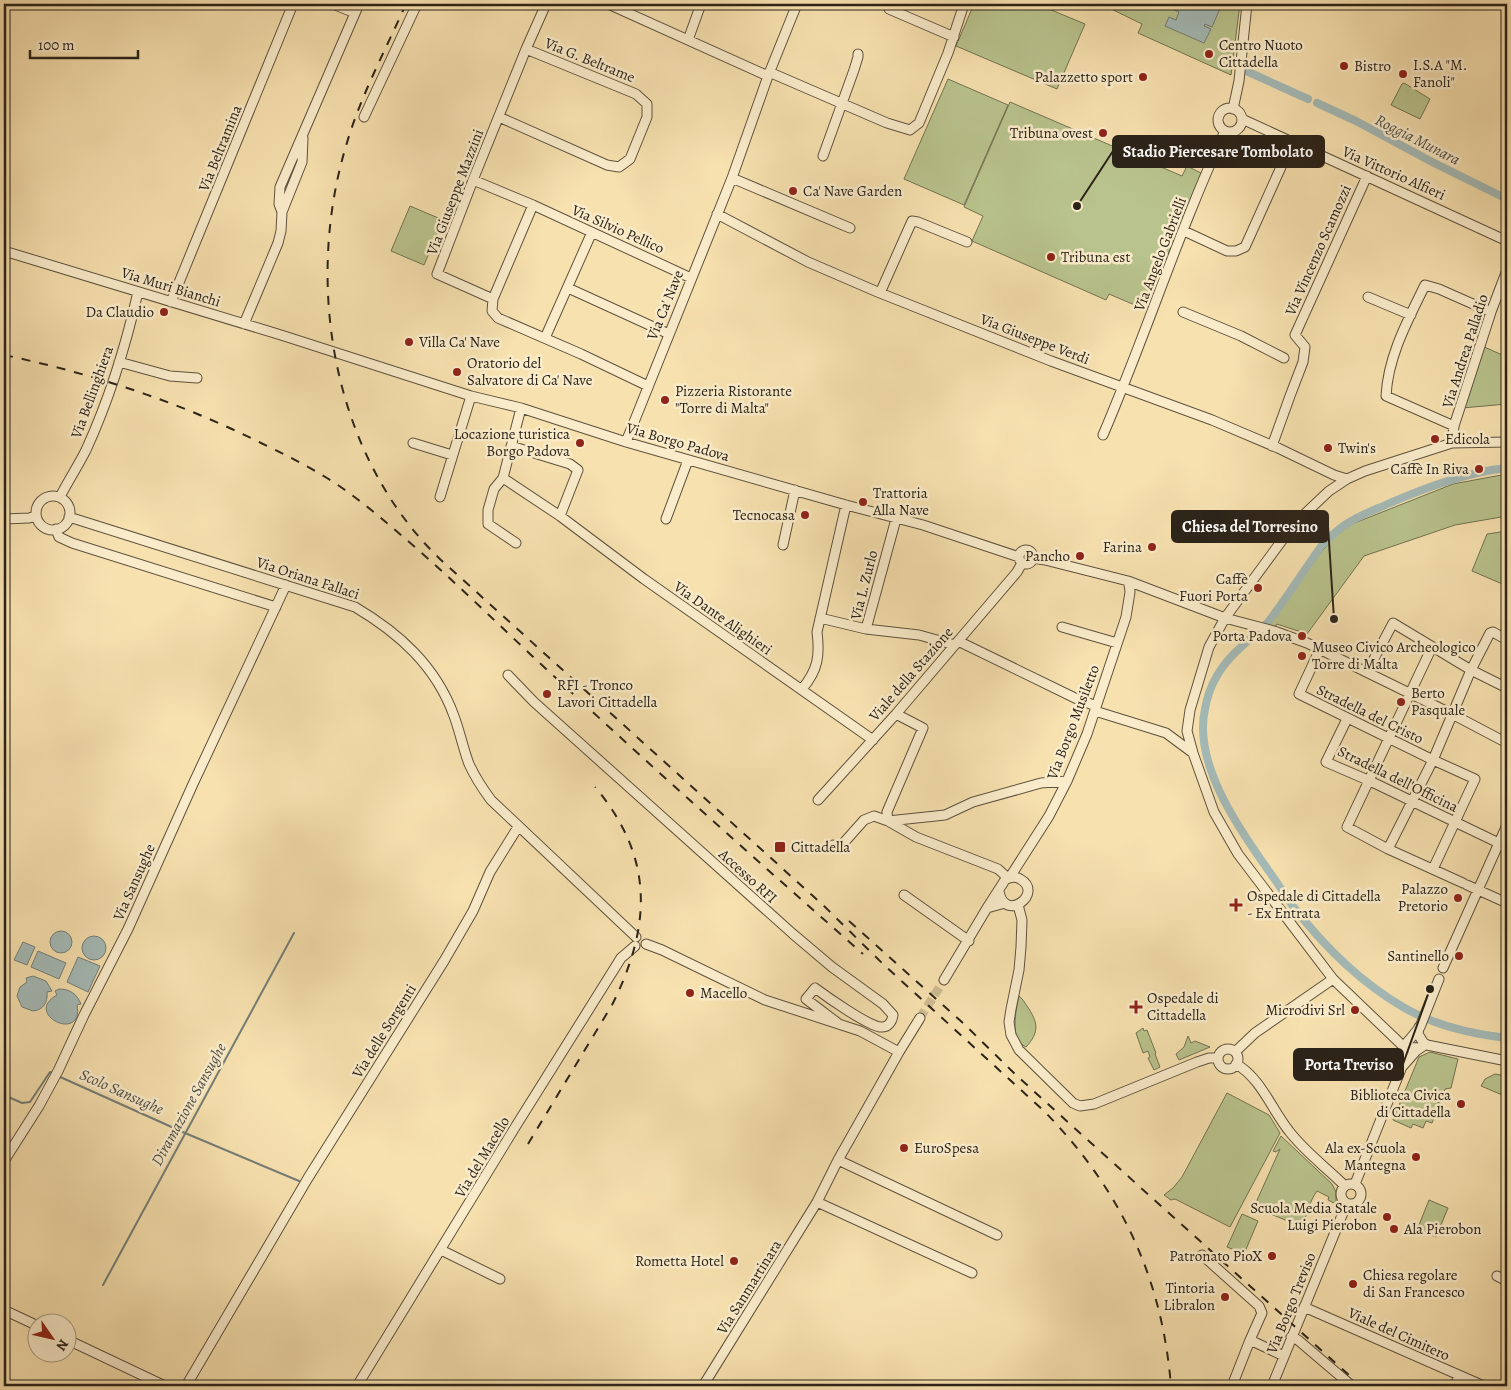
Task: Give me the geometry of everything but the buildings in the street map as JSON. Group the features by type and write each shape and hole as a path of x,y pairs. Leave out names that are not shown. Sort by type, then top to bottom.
{"street":[{"name":"Via Beltramina","path":"171,302 293,4"},
{"path":"333,4 356,13"},
{"path":"244,324 278,243 282,212 300,168 303,136 360,4"},
{"path":"364,117 417,4"},
{"name":"Via Giuseppe Mazzini","path":"493,299 438,274 473,180 546,4"},
{"path":"608,4 620,6 688,40 897,127 910,130 919,123 954,37 964,4"},
{"path":"688,40 701,4"},
{"name":"Via Ca' Nave","path":"626,442 732,178 769,74 797,4"},
{"path":"1242,119 1239,112 1233,109 1239,81 1247,4"},
{"path":"889,9 954,37"},
{"name":"Via G. Beltrame","path":"499,117 619,168 630,159 647,117 646,104 636,94 526,49"},
{"path":"823,156 858,54"},
{"name":"Via Angelo Gabrielli","path":"1233,109 1223,111 1219,116 1219,125 1225,131 1233,132 1240,127 1242,119"},
{"name":"Via Vittorio Alfieri","path":"1242,119 1507,241"},
{"name":"Via Angelo Gabrielli","path":"1103,436 1206,172 1225,131"},
{"path":"1184,231 1227,251 1236,252 1245,247 1286,156 1268,147"},
{"name":"Via Vincenzo Scamozzi","path":"1272,446 1305,353 1305,348 1295,336 1366,176"},
{"path":"732,178 850,228"},
{"name":"Via Silvio Pellico","path":"473,180 691,278"},
{"path":"532,205 493,299 492,311 498,318 648,386"},
{"name":"Via Giuseppe Verdi","path":"717,214 808,262 880,293 1212,420 1334,475 1347,479"},
{"path":"880,293 912,221 967,242"},
{"path":"545,338 592,232"},
{"name":"Via Muri Bianchi","path":"4,251 330,351"},
{"name":"Via Andrea Palladio","path":"1452,443 1454,426 1491,312 1507,270"},
{"path":"1454,426 1386,396 1387,379 1395,354 1410,315 1425,285 1440,289 1491,312"},
{"path":"568,288 669,334"},
{"name":"Via Bellinghiera","path":"60,497 86,448 119,362 138,292"},
{"path":"1368,297 1410,315"},
{"path":"1183,312 1241,336 1284,358"},
{"name":"Via Borgo Padova","path":"330,351 471,396 521,408 626,442 922,525 1020,560 1020,552 1025,550 1032,553 1033,558 1145,587 1225,618 1274,631 1320,649 1507,743"},
{"path":"119,362 170,376 197,378"},
{"path":"440,497 471,396"},
{"path":"516,543 488,524 488,510 494,489 503,478 521,408"},
{"path":"1507,442 1452,443 1387,463 1347,479 1329,491 1294,524 1225,618 1209,647 1190,710 1187,732 1214,812 1238,854 1333,979 1404,1047 1423,1046 1507,1061"},
{"path":"413,443 452,455"},
{"path":"511,446 570,464 578,470 560,516"},
{"path":"666,519 688,460"},
{"name":"Via Dante Alighieri","path":"503,478 560,516 644,579 872,740"},
{"path":"783,544 795,490"},
{"path":"52,496 60,497 68,505 69,517 62,527 56,530 44,527 36,516 36,509 42,500 52,496"},
{"path":"802,689 814,671 818,657 819,650 816,632 836,540 846,505"},
{"path":"4,519 36,516"},
{"name":"Via Oriana Fallaci","path":"69,517 355,607 379,621 407,644 433,675 454,716 470,765 478,782 490,800 518,827"},
{"name":"Via L. Zurlo","path":"896,519 866,629 919,635 954,643 1095,709 1166,733 1193,753"},
{"path":"56,530 59,537 72,543 276,607"},
{"name":"Viale della Stazione","path":"818,800 896,714 954,643 1017,572 1020,560"},
{"name":"Via Borgo Musiletto","path":"1009,878 1049,816 1067,781 1095,709 1126,617 1130,592 1126,582"},
{"name":"Via Sansughe","path":"4,1161 39,1106 128,929 192,784 286,585"},
{"path":"820,618 866,629"},
{"path":"1367,672 1393,623 1471,670 1507,688"},
{"path":"1062,627 1116,643"},
{"path":"1388,848 1413,802 1471,670 1490,634 1493,632 1507,640"},
{"path":"1432,647 1348,827 1388,848 1507,903"},
{"name":"Stradella del Cristo","path":"1320,649 1299,694 1347,719 1475,779 1456,822"},
{"name":"Accesso RFI","path":"508,675 534,702 793,934 832,968 890,1010 892,1014 892,1019 887,1026 874,1025 815,988 807,999 839,1024"},
{"path":"888,821 887,812 923,728 896,714"},
{"name":"Stradella dell'Officina","path":"1347,719 1326,762 1503,845"},
{"path":"888,821 945,816 973,802 1041,782 1067,781"},
{"path":"833,846 840,847 864,820 874,816 888,821 916,837 998,869 1009,878"},
{"path":"1434,869 1456,822"},
{"path":"1442,968 1478,889 1503,845 1507,825"},
{"path":"518,827 577,880 641,948 646,944 662,950 765,1000 860,1031 899,1052"},
{"name":"Via delle Sorgenti","path":"186,1386 308,1178 444,961 473,911 490,872 518,827"},
{"path":"987,908 1005,903 1014,906 1025,900 1028,892 1022,880 1020,860"},
{"path":"1005,903 1000,896 1000,885 1009,878 1014,877 1022,880"},
{"path":"944,980 999,891"},
{"path":"904,895 969,941"},
{"path":"1018,905 1022,920 1021,954 1010,1009 1011,1035 1019,1050 1073,1103 1080,1106 1094,1104 1197,1062 1218,1058"},
{"name":"Via del Macello","path":"357,1386 621,958 636,942"},
{"path":"1235,1052 1255,1034 1333,979"},
{"path":"1423,1046 1423,1042 1418,1034 1439,979"},
{"name":"Via Sanmartinara","path":"704,1386 817,1202 838,1160 920,1018"},
{"path":"1404,1047 1420,1026"},
{"name":"Via Borgo Treviso","path":"1401,1068 1423,1046"},
{"name":"Via Borgo Treviso","path":"1347,1203 1355,1203 1361,1197 1361,1189 1355,1184 1401,1068 1404,1047"},
{"path":"1230,1049 1235,1052 1238,1058 1232,1068 1221,1066 1218,1058 1220,1052 1230,1049"},
{"path":"1236,1064 1251,1076 1289,1132 1320,1165 1345,1186 1355,1184"},
{"path":"838,1160 997,1235"},
{"name":"Via Borgo Treviso","path":"1345,1186 1342,1189 1342,1197 1347,1203"},
{"path":"817,1202 972,1273"},
{"name":"Via Borgo Treviso","path":"1272,1386 1347,1203"},
{"path":"441,1250 500,1279"},
{"path":"1202,1255 1259,1306 1262,1312 1232,1386"},
{"path":"1497,1276 1507,1281"},
{"name":"Viale del Cimitero","path":"1304,1307 1484,1386"},
{"path":"4,1310 28,1321"},
{"path":"1291,1337 1298,1340 1352,1386"},
{"path":"1250,1340 1284,1356"},
{"path":"78,1345 165,1386"},
{"path":"1456,1386 1458,1375"}],"green space":[{"path":"974,4 1037,4 1085,24 1057,89 956,46"},
{"name":"Centro Nuoto Cittadella","path":"1101,4 1240,4 1231,75 1138,33 1142,24"},
{"path":"948,79 1008,105 964,205 904,179"},
{"path":"1404,83 1430,99 1420,119 1391,105"},
{"path":"1010,102 1182,176 1187,166 1203,174 1144,309 1109,294 1106,300 972,241 983,216 964,207"},
{"path":"410,206 443,220 424,265 391,251"},
{"path":"1482,346 1507,357 1507,404 1462,408"},
{"path":"1507,474 1507,516 1455,525 1364,556 1307,634 1277,624 1274,628 1268,627 1317,557 1334,537 1352,524 1453,484"},
{"path":"1507,531 1507,586 1472,571 1487,534"},
{"path":"1019,996 1031,1012 1036,1027 1034,1037 1026,1047 1017,1038 1015,1024"},
{"path":"1143,1028 1144,1031 1147,1030 1160,1067 1154,1070 1148,1058 1150,1057 1148,1051 1143,1053 1136,1033"},
{"path":"1188,1036 1191,1043 1195,1041 1210,1047 1179,1060 1176,1054 1184,1047"},
{"path":"1430,1052 1458,1059 1451,1088 1445,1089 1442,1096 1439,1097 1437,1102 1440,1103 1432,1123 1426,1121 1423,1128 1413,1124 1411,1128 1393,1120 1419,1057"},
{"path":"1495,1074 1507,1076 1507,1097 1481,1086 1485,1079"},
{"path":"1227,1093 1269,1115 1280,1133 1230,1227 1164,1195 1182,1177"},
{"path":"1281,1136 1332,1184 1336,1192 1336,1204 1328,1200 1329,1197 1317,1191 1302,1227 1254,1207 1280,1149 1276,1152 1273,1151"},
{"path":"1429,1200 1448,1208 1436,1237 1417,1230"},
{"path":"1242,1214 1258,1221 1244,1254 1227,1247"}],"water":[{"path":"1167,4 1222,4 1212,27 1205,24 1204,26 1211,29 1204,43 1165,26 1169,17 1176,20 1179,12 1166,6"},
{"path":"57,931 65,931 72,938 72,946 65,953 57,953 50,946 50,938"},
{"path":"94,936 102,940 106,948 102,956 94,960 86,956 82,948 86,940"},
{"path":"23,942 35,947 27,965 14,960"},
{"path":"38,951 66,963 59,979 31,967"},
{"path":"78,957 100,966 88,992 67,982"},
{"path":"33,976 46,981 52,991 47,992 47,999 44,1005 33,1011 22,1007 17,996 20,987 27,982 26,978"},
{"path":"59,989 73,993 81,1004 77,1005 77,1017 72,1023 57,1022 50,1017 46,1010 48,1002 57,995 55,991"}],"waterway":[{"name":"Roggia Munara","path":"1244,70 1308,99"},
{"name":"Roggia Munara","path":"1317,103 1356,121 1432,162 1507,199"},
{"path":"1507,468 1477,473 1433,486 1361,515 1336,532 1322,545 1268,622 1233,654 1222,668 1213,683 1207,700 1203,729 1205,750 1211,771 1231,813 1292,905 1329,948 1372,986 1415,1014 1454,1028 1507,1038"},
{"name":"Diramazione Sansughe","path":"103,1285 294,933"},
{"name":"Scolo Sansughe","path":"4,1095 22,1103 30,1102 50,1072 54,1074"},
{"name":"Scolo Sansughe","path":"58,1076 185,1133 299,1181"}],"tunnel":[{"path":"920,1018 944,980"}],"railway":[{"path":"406,4 366,92 346,146 334,200 328,255 329,311 337,367 352,421 375,472 404,518 441,560 824,906 884,965 1044,1111 1071,1141 1095,1172 1116,1204 1133,1237 1147,1272 1158,1308 1166,1346 1171,1386"},
{"path":"4,355 103,380 167,402 270,447 339,486 373,511 434,564 747,852 863,954"},
{"path":"528,1144 612,1005 635,947 640,919 641,892 637,866 628,839 614,813 595,787"},
{"path":"849,921 964,1024 1016,1075 1361,1386"}],"place":[{"name":"Centro Nuoto Cittadella","path":"1209,54"},
{"name":"Bistro","path":"1344,66"},
{"name":"I.S.A \"M. Fanoli\"","path":"1403,74"},
{"name":"Palazzetto sport","path":"1143,77"},
{"name":"Tribuna ovest","path":"1103,133"},
{"name":"Ca' Nave Garden","path":"793,191"},
{"name":"Stadio Piercesare Tombolato","path":"1077,206"},
{"name":"Tribuna est","path":"1051,257"},
{"name":"Da Claudio","path":"164,312"},
{"name":"Villa Ca' Nave","path":"409,342"},
{"name":"Oratorio del Salvatore di Ca' Nave","path":"457,372"},
{"name":"Pizzeria Ristorante \"Torre di Malta\"","path":"665,400"},
{"name":"Edicola","path":"1435,439"},
{"name":"Locazione turistica Borgo Padova","path":"580,443"},
{"name":"Twin's","path":"1328,448"},
{"name":"Caffè In Riva","path":"1479,469"},
{"name":"Trattoria Alla Nave","path":"863,502"},
{"name":"Tecnocasa","path":"805,515"},
{"name":"Farina","path":"1152,547"},
{"name":"Pancho","path":"1080,556"},
{"name":"Caffè Fuori Porta","path":"1258,588"},
{"name":"Chiesa del Torresino","path":"1334,619"},
{"name":"Porta Padova","path":"1302,636"},
{"name":"Museo Civico Archeologico Torre di Malta","path":"1302,656"},
{"name":"RFI - Tronco Lavori Cittadella","path":"547,694"},
{"name":"Berto Pasquale","path":"1401,702"},
{"name":"Cittadella","path":"780,847"},
{"name":"Palazzo Pretorio","path":"1458,898"},
{"name":"Ospedale di Cittadella - Ex Entrata","path":"1236,905"},
{"name":"Santinello","path":"1459,956"},
{"name":"Porta Treviso","path":"1430,989"},
{"name":"Macello","path":"690,993"},
{"name":"Ospedale di Cittadella","path":"1136,1007"},
{"name":"Microdivi Srl","path":"1355,1010"},
{"name":"Biblioteca Civica di Cittadella","path":"1461,1104"},
{"name":"EuroSpesa","path":"904,1148"},
{"name":"Ala ex-Scuola Mantegna","path":"1416,1157"},
{"name":"Scuola Media Statale Luigi Pierobon","path":"1387,1217"},
{"name":"Ala Pierobon","path":"1394,1229"},
{"name":"Patronato PioX","path":"1272,1256"},
{"name":"Rometta Hotel","path":"734,1261"},
{"name":"Chiesa regolare di San Francesco","path":"1353,1284"},
{"name":"Tintoria Libralon","path":"1225,1297"}]}
